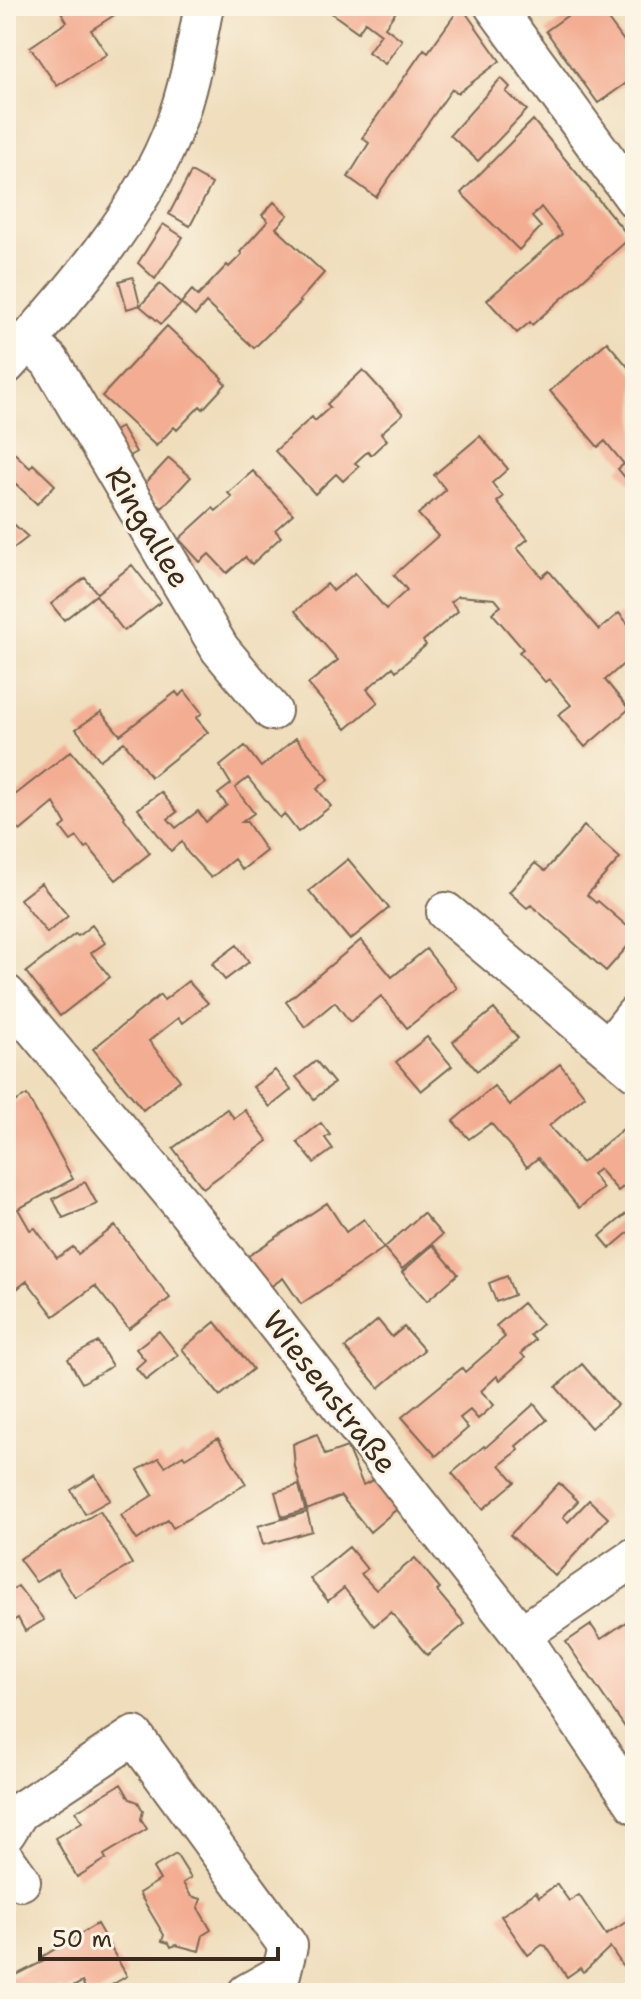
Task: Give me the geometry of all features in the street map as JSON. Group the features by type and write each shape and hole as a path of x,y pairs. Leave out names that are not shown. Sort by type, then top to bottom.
{"street":[{"name":"Ringallee","path":"204,6 175,126 143,192 104,248 17,353 50,361 220,649 272,711"},
{"path":"494,6 635,199"},
{"path":"446,912 622,1060 635,1015"},
{"name":"Wiesenstraße","path":"6,994 187,1211 521,1635 635,1804"},
{"path":"521,1635 635,1557"},
{"path":"6,1833 19,1812 134,1736 288,1946 281,1974 247,1993"}],"building":[{"path":"70,6 111,6 116,14 91,30 107,54 57,86 30,47 67,22 61,12"},
{"path":"330,6 400,6 385,27 402,40 385,64 368,52 381,34 365,22 358,32 327,10"},
{"path":"461,6 500,61 458,93 452,89 376,197 348,177 369,143 362,138 424,49 428,52"},
{"path":"566,6 598,6 635,56 635,77 598,103 546,31 571,13"},
{"path":"501,78 510,87 506,92 527,110 478,161 450,135"},
{"path":"533,120 630,238 532,325 530,322 517,333 487,300 562,234 541,207 532,217 541,227 519,250 461,193"},
{"path":"191,172 212,184 190,226 169,214"},
{"path":"274,202 288,215 276,228 324,273 301,302 254,348 206,303 195,316 181,303 192,290 198,296 227,265 229,267 242,254 240,252 268,221 262,215"},
{"path":"163,224 183,237 155,279 138,263"},
{"path":"133,277 140,305 127,309 119,281"},
{"path":"160,284 181,304 161,324 140,306"},
{"path":"167,326 226,384 203,409 200,406 156,446 102,396"},
{"path":"607,342 635,375 635,490 618,469 624,464 605,441 598,447 550,391"},
{"path":"363,370 403,414 381,433 387,440 371,455 368,451 355,463 359,466 343,481 336,474 315,494 275,451 312,417 315,421 330,407 327,404"},
{"path":"121,427 136,452 124,459 109,434"},
{"path":"480,436 508,469 492,483 503,497 497,502 528,539 517,548 542,577 549,571 599,630 619,613 635,632 635,654 605,680 629,709 585,747 558,715 571,705 549,679 545,682 519,652 523,649 492,613 501,606 495,599 458,596 451,602 458,611 423,641 426,645 396,671 393,667 367,689 378,702 346,729 308,684 338,660 295,611 327,584 333,591 355,573 386,609 407,590 394,575 438,536 418,514 446,490 434,475"},
{"path":"6,445 30,468 33,464 55,485 37,504 16,484 6,494"},
{"path":"169,458 191,477 162,508 140,489"},
{"path":"253,471 293,514 275,530 281,537 252,564 245,557 227,573 209,554 200,562 179,539 213,508 216,511 232,497 228,493"},
{"path":"6,517 28,537 10,551 6,546"},
{"path":"132,565 161,602 124,631 96,595 64,620 51,604 85,578 97,593"},
{"path":"185,691 202,713 196,718 208,732 151,777 124,742 100,760 76,729 101,712 120,735 176,692 179,696"},
{"path":"296,738 329,779 317,789 331,806 298,832 284,814 280,818 248,778 235,788 254,813 242,822 247,822 266,851 242,870 234,859 211,878 182,842 171,851 138,809 161,792 177,812 168,819 176,828 198,811 206,822 227,805 218,794 231,784 220,766 245,746 261,767"},
{"path":"71,751 125,816 150,853 116,880 88,846 85,848 77,837 71,841 61,828 66,824 54,803 20,831 6,813 6,802"},
{"path":"584,826 620,858 587,895 635,933 635,938 606,971 531,905 527,908 509,892 535,863 545,871"},
{"path":"348,859 389,908 350,940 309,891"},
{"path":"41,883 68,916 47,933 20,899"},
{"path":"92,925 105,943 91,953 110,977 60,1016 26,972 75,934 78,936"},
{"path":"361,940 392,977 426,949 457,988 407,1028 381,996 350,1022 335,1002 305,1027 286,1002"},
{"path":"237,945 249,962 225,980 212,964"},
{"path":"188,981 208,1003 183,1023 178,1018 149,1041 180,1080 143,1110 93,1049 160,995 164,1000"},
{"path":"494,1009 518,1038 477,1071 453,1042"},
{"path":"427,1037 452,1066 421,1091 396,1062"},
{"path":"316,1061 334,1083 314,1099 296,1077"},
{"path":"560,1064 585,1096 549,1126 582,1163 629,1124 635,1132 635,1177 618,1191 599,1169 592,1174 603,1188 579,1208 538,1158 527,1167 491,1123 469,1139 453,1121 494,1086 510,1105"},
{"path":"275,1070 291,1090 270,1107 253,1087"},
{"path":"27,1095 73,1179 18,1209 30,1230 35,1228 57,1258 73,1247 78,1254 115,1226 170,1298 129,1329 95,1286 54,1316 27,1281 14,1291 6,1281 6,1099 10,1098 13,1103"},
{"path":"227,1109 234,1118 245,1110 268,1141 203,1188 173,1148"},
{"path":"321,1123 330,1135 325,1138 333,1149 314,1163 297,1142"},
{"path":"85,1182 97,1204 63,1218 53,1199"},
{"path":"327,1203 346,1232 364,1219 384,1248 301,1304 283,1278 266,1290 244,1259"},
{"path":"423,1213 442,1235 402,1269 384,1248"},
{"path":"627,1213 635,1222 635,1227 610,1248 600,1236"},
{"path":"433,1245 458,1274 427,1301 402,1272"},
{"path":"507,1276 514,1295 496,1302 489,1283"},
{"path":"523,1303 542,1324 530,1335 535,1340 521,1353 525,1358 500,1380 497,1376 481,1391 494,1405 478,1419 470,1410 460,1418 468,1428 436,1456 402,1417 462,1368 465,1372 505,1337 496,1326"},
{"path":"378,1320 392,1337 404,1327 424,1350 379,1388 345,1348"},
{"path":"215,1322 253,1369 220,1396 182,1349"},
{"path":"159,1331 178,1355 146,1380 136,1368 145,1360 136,1349"},
{"path":"98,1342 112,1366 82,1383 68,1359"},
{"path":"582,1364 617,1405 591,1428 556,1387"},
{"path":"534,1404 547,1420 516,1446 519,1450 500,1465 515,1482 483,1509 452,1473"},
{"path":"317,1434 325,1455 347,1447 363,1485 375,1479 398,1508 370,1532 341,1496 307,1510 295,1467 293,1444"},
{"path":"218,1438 246,1484 173,1528 168,1520 137,1540 121,1515 153,1495 138,1470 159,1458 165,1466 183,1455 185,1458"},
{"path":"95,1475 110,1500 85,1514 71,1490"},
{"path":"559,1483 578,1501 563,1517 568,1522 589,1500 608,1518 555,1576 510,1535"},
{"path":"299,1485 305,1510 282,1517 275,1492"},
{"path":"100,1511 132,1564 75,1598 57,1569 36,1582 19,1559"},
{"path":"307,1512 312,1531 263,1545 258,1526"},
{"path":"349,1547 367,1569 361,1574 376,1590 415,1558 465,1624 427,1655 391,1612 374,1626 344,1588 328,1601 310,1579"},
{"path":"18,1586 44,1620 25,1631 18,1618 6,1625 6,1593"},
{"path":"635,1616 635,1729 629,1733 566,1642 591,1625 601,1639"},
{"path":"121,1784 130,1799 138,1802 143,1811 141,1819 147,1829 104,1855 106,1859 77,1877 55,1838 82,1822 76,1811"},
{"path":"176,1854 191,1878 183,1883 191,1896 201,1899 198,1908 211,1930 203,1935 199,1951 176,1945 171,1947 162,1941 164,1935 139,1893 160,1880 153,1868"},
{"path":"557,1884 569,1901 579,1895 606,1935 635,1916 635,1962 625,1969 610,1947 586,1970 583,1972 580,1968 567,1977 546,1946 542,1945 528,1955 501,1916 536,1892 539,1897"},
{"path":"97,1924 127,1976 98,1993 88,1993 82,1982 63,1992 60,1987 51,1993 6,1993 6,1980 44,1961 42,1957"}]}
